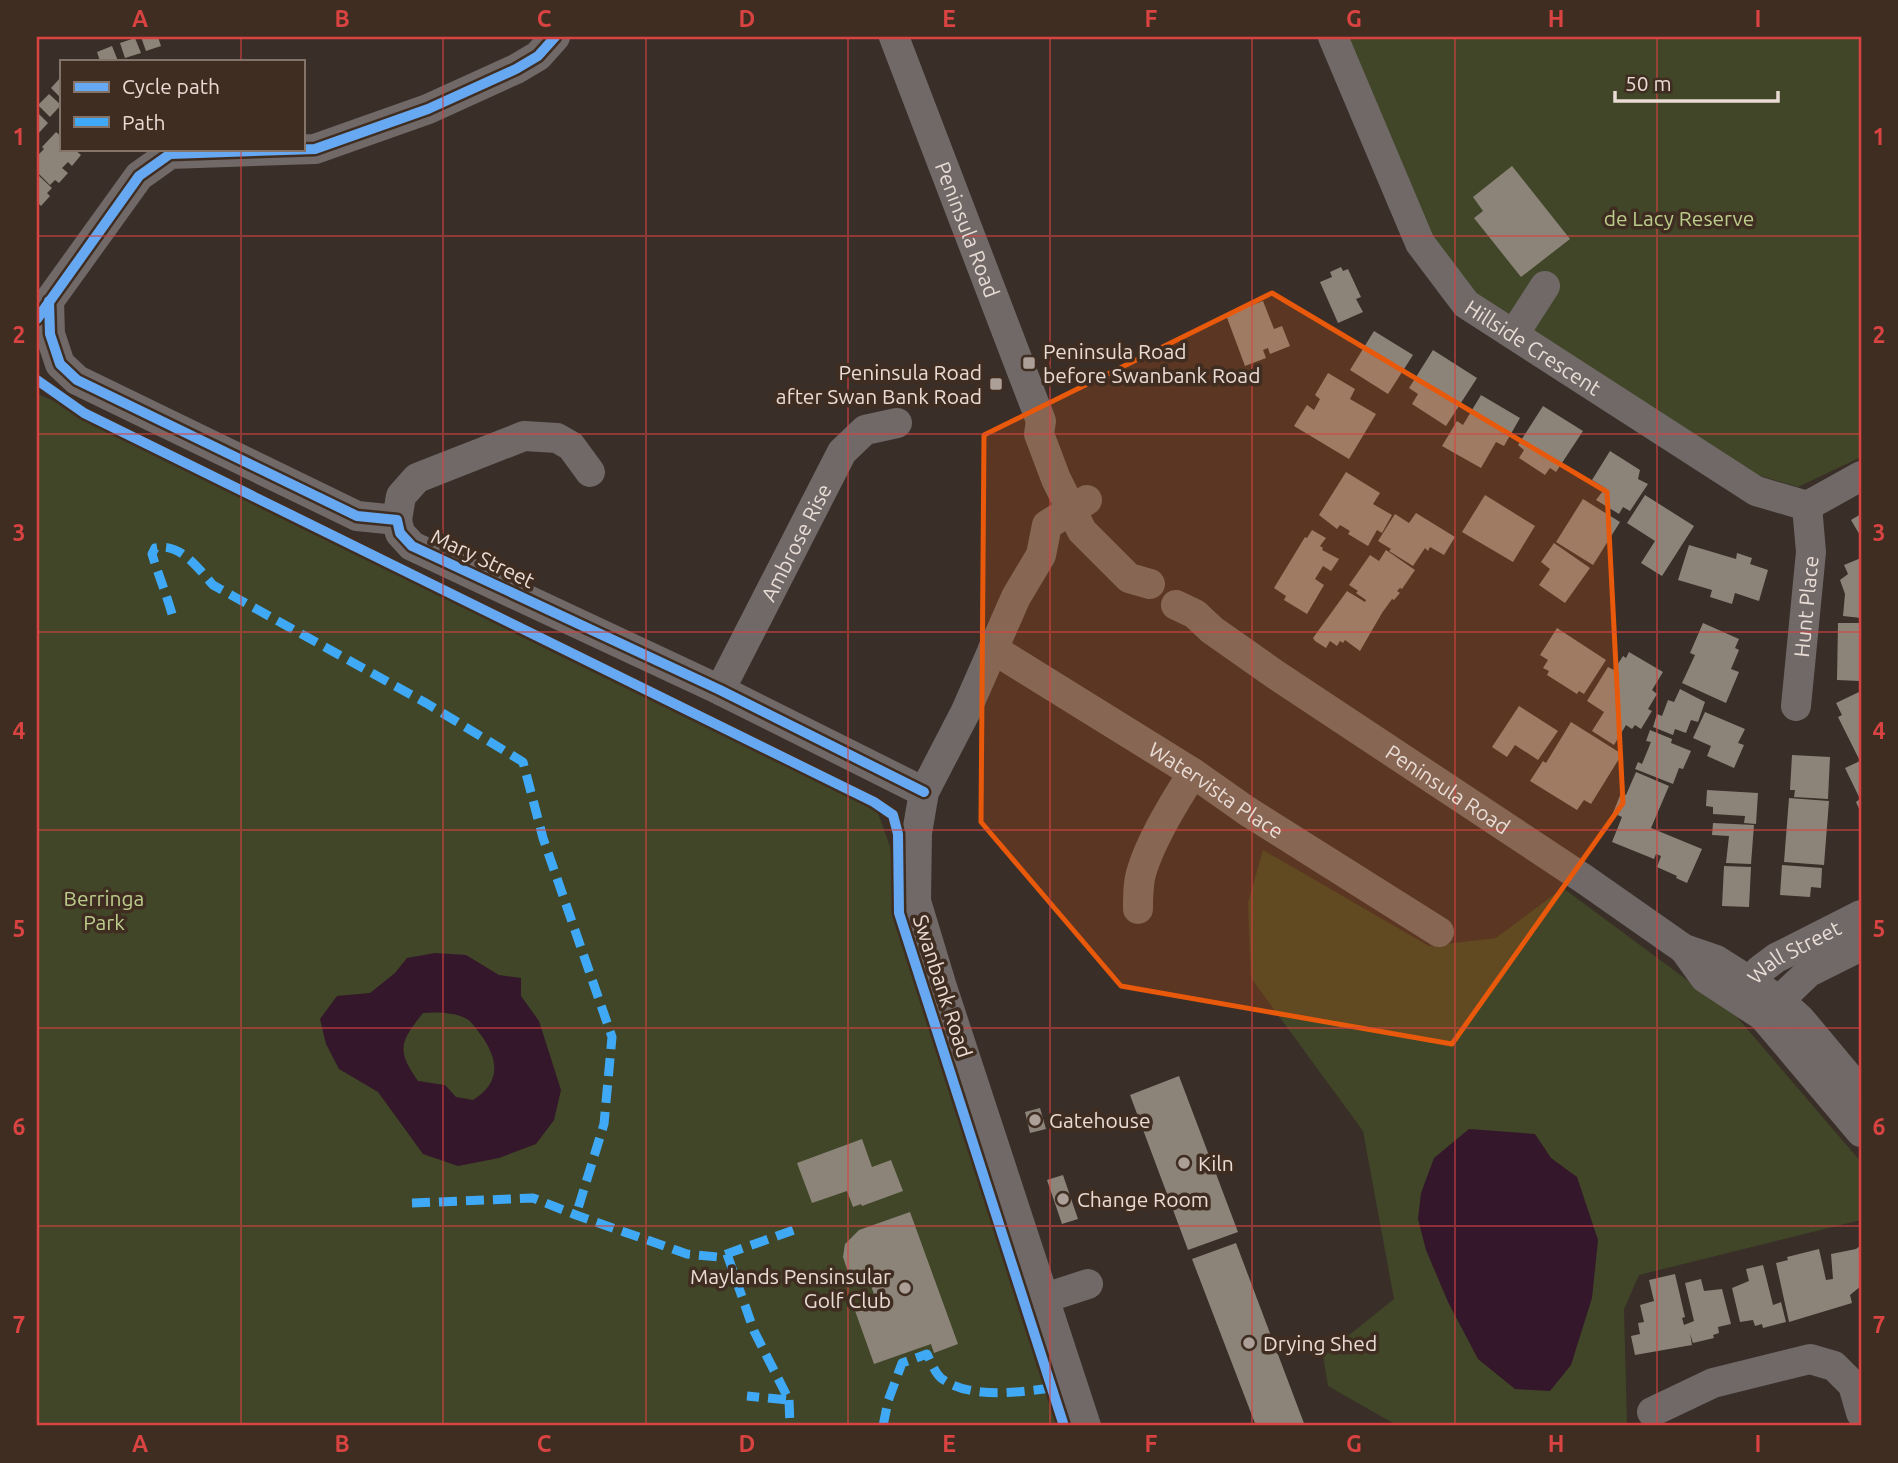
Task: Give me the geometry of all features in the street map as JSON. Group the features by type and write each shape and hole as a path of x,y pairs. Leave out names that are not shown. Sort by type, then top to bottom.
{"street":[{"path":"304,149 315,149 428,108 516,69 538,56 555,37"},
{"name":"Peninsula Road","path":"894,37 1041,421 1039,434 1084,515 1139,564 1150,584 1175,605 1195,614 1212,630 1276,676 1584,879 1684,949 1705,978 1742,989 1771,1008 1800,1019 1861,1092"},
{"name":"Hillside Crescent","path":"1333,37 1420,243 1466,304 1756,491 1807,506"},
{"path":"286,150 170,154 139,176 49,301 43,334 60,364 77,380 357,516 397,520 401,495 417,478 524,436 557,438 571,446 590,472"},
{"path":"1514,334 1545,286"},
{"name":"Ambrose Rise","path":"720,690 842,452 865,430 897,422"},
{"path":"1807,506 1861,476"},
{"name":"Hunt Place","path":"1796,706 1811,552 1807,506"},
{"name":"Swanbank Road","path":"1084,515 1047,525 1041,555 1016,597 965,713 924,792 917,833 916,901 1086,1426"},
{"name":"Mary Street","path":"397,520 400,533 412,546 720,690 924,792"},
{"name":"Watervista Place","path":"993,649 1193,773 1247,811 1439,932"},
{"path":"1138,909 1141,871 1147,856 1193,773"},
{"name":"Wall Street","path":"1742,989 1776,958 1861,915"},
{"name":"Wall Street","path":"1771,1008 1809,972 1861,946"},
{"name":"Peninsula Road","path":"1771,1008 1791,1046 1861,1132"},
{"path":"1045,1298 1088,1284"},
{"path":"1652,1412 1713,1383 1810,1360 1834,1366 1853,1385 1861,1413"}],"highlighted area":[{"path":"1272,293 1607,492 1623,803 1452,1044 1121,986 981,822 984,435"}],"green space":[{"name":"de Lacy Reserve","path":"1333,37 1861,37 1861,457 1798,487 1747,472 1444,274"},
{"name":"Berringa Park","path":"37,394 84,413 874,802 916,919 1064,1426 37,1426"},
{"path":"1263,850 1429,946 1496,938 1563,888 1737,1017 1861,1162 1861,1220 1639,1275 1624,1309 1627,1422 1624,1426 1398,1426 1328,1386 1323,1356 1394,1299 1363,1131 1251,978 1248,903"}],"shaded area":[{"path":"435,953 466,955 499,975 521,978 521,996 539,1021 561,1090 554,1120 536,1144 499,1158 458,1166 423,1154 378,1092 339,1069 326,1044 320,1019 337,996 370,993 395,973 407,958","holes":["423,1013 451,1014 467,1019 487,1044 494,1062 493,1079 473,1100 456,1097 445,1085 418,1081 411,1070 406,1061 404,1046 409,1032"]},
{"path":"1469,1129 1535,1134 1551,1158 1577,1177 1598,1240 1592,1298 1571,1365 1550,1391 1515,1389 1478,1359 1448,1302 1426,1250 1418,1219 1421,1193 1434,1158"}],"building":[{"path":"141,37 158,37 161,46 146,51"},
{"path":"135,38 141,53 125,58 120,43"},
{"path":"112,46 118,60 100,60 97,52"},
{"path":"60,78 60,97 51,88"},
{"path":"49,94 60,106 50,117 38,105"},
{"path":"37,112 48,123 37,135"},
{"path":"56,132 60,135 60,150 75,150 81,155 72,166 68,162 62,168 68,173 59,183 55,180 50,185 37,172 37,156 44,149 42,147"},
{"path":"1512,166 1570,239 1521,277 1474,218 1483,211 1473,197"},
{"path":"37,174 52,188 47,193 50,196 41,206 37,202"},
{"path":"1341,267 1343,271 1348,269 1361,297 1356,299 1363,312 1338,323 1320,282 1332,277 1330,272"},
{"path":"1263,301 1274,329 1282,326 1290,346 1270,354 1268,348 1263,350 1266,358 1245,366 1226,315"},
{"path":"1374,331 1413,355 1388,394 1350,370"},
{"path":"1433,350 1477,378 1446,426 1412,404 1418,394 1409,388"},
{"path":"1328,373 1355,389 1350,399 1376,414 1349,459 1294,426 1307,405 1314,410 1320,399 1315,395"},
{"path":"1481,395 1520,418 1504,446 1496,442 1481,468 1442,446 1457,421 1463,425"},
{"path":"1543,406 1583,431 1556,472 1550,468 1545,475 1519,458 1524,450 1518,445"},
{"path":"1610,451 1640,470 1638,479 1648,484 1630,511 1623,507 1619,514 1596,500 1605,488 1592,480"},
{"path":"1346,472 1380,493 1373,504 1392,515 1382,533 1377,530 1368,546 1348,534 1350,531 1340,525 1337,529 1319,515"},
{"path":"1485,495 1535,526 1513,562 1462,532"},
{"path":"1645,495 1694,526 1662,576 1641,563 1655,541 1627,523"},
{"path":"1583,499 1620,522 1593,565 1556,542"},
{"path":"1416,513 1455,537 1444,555 1430,547 1428,551 1425,548 1413,566 1378,541 1395,514 1409,523"},
{"path":"1861,514 1861,537 1851,520"},
{"path":"1312,530 1326,538 1320,546 1322,550 1339,559 1331,571 1323,566 1315,579 1324,585 1307,614 1284,600 1286,596 1274,588"},
{"path":"1554,543 1590,568 1565,603 1539,585 1550,569 1541,562"},
{"path":"1689,545 1736,559 1737,553 1752,558 1750,564 1768,570 1759,601 1735,593 1732,604 1710,597 1712,590 1678,580"},
{"path":"1386,550 1415,570 1402,589 1397,591 1400,593 1382,613 1360,651 1345,640 1343,643 1340,641 1337,646 1330,641 1326,648 1315,641 1313,638 1347,591 1365,602 1366,600 1356,593 1358,591 1349,585 1370,555 1379,561"},
{"path":"1861,558 1861,618 1843,616 1845,594 1840,580 1848,574 1844,565"},
{"path":"1703,623 1739,639 1735,648 1739,650 1731,669 1739,672 1726,703 1682,683 1695,655 1690,653"},
{"path":"1838,623 1861,623 1860,681 1837,680"},
{"path":"1557,628 1606,660 1584,694 1579,691 1577,694 1547,675 1549,671 1543,668 1548,660 1540,655"},
{"path":"1629,652 1663,672 1652,690 1657,694 1648,709 1652,711 1641,729 1635,725 1632,729 1626,725 1614,745 1592,731 1604,712 1587,701 1608,667 1614,670"},
{"path":"1680,689 1705,702 1698,722 1691,720 1686,733 1675,729 1673,735 1653,727 1657,714 1662,716 1668,700 1674,702"},
{"path":"1859,692 1861,813 1856,802 1860,799 1845,768 1860,761 1838,717 1842,715 1836,703"},
{"path":"1519,706 1558,731 1538,760 1515,745 1507,757 1492,747"},
{"path":"1705,712 1745,729 1738,743 1744,745 1734,768 1707,756 1711,746 1693,738"},
{"path":"1571,722 1622,754 1591,804 1584,800 1577,810 1530,781 1543,761 1546,763"},
{"path":"1650,730 1691,751 1683,769 1679,768 1673,784 1635,769 1638,762 1642,764 1651,742 1646,741"},
{"path":"1792,755 1830,757 1828,799 1794,797 1795,790 1790,790"},
{"path":"1636,772 1669,786 1651,828 1702,849 1687,883 1657,867 1661,856 1656,854 1654,859 1612,842 1622,817 1613,813 1621,793 1626,795"},
{"path":"1707,790 1758,793 1756,824 1744,823 1745,816 1713,814 1713,807 1706,806"},
{"path":"1789,798 1829,801 1824,865 1784,862"},
{"path":"1713,823 1754,825 1751,864 1726,863 1729,836 1712,835"},
{"path":"1782,865 1822,868 1821,888 1811,887 1810,897 1780,895"},
{"path":"1724,866 1751,867 1749,907 1722,906"},
{"name":"Kiln","path":"1179,1076 1238,1232 1188,1250 1130,1095"},
{"name":"Gatehouse","path":"1040,1108 1046,1129 1030,1133 1025,1112"},
{"path":"862,1139 872,1167 891,1160 903,1191 862,1206 853,1207 847,1191 812,1203 797,1163"},
{"name":"Change Room","path":"1063,1175 1078,1219 1062,1224 1047,1180"},
{"name":"Maylands Pensinsular Golf Club","path":"910,1212 958,1344 934,1353 931,1344 874,1364 853,1305 875,1297 869,1280 857,1277 847,1269 843,1257 845,1244 859,1230"},
{"name":"Drying Shed","path":"1236,1243 1305,1426 1256,1426 1192,1259"},
{"path":"1861,1245 1861,1286 1850,1295 1852,1303 1789,1322 1776,1263 1788,1260 1787,1257 1819,1249 1826,1280 1833,1279 1831,1254 1856,1249"},
{"path":"1763,1265 1773,1305 1781,1302 1786,1322 1763,1328 1762,1324 1755,1326 1753,1320 1740,1322 1732,1288 1749,1281 1746,1269"},
{"path":"1675,1274 1685,1317 1682,1318 1684,1325 1694,1321 1685,1283 1701,1279 1704,1291 1722,1289 1731,1324 1718,1327 1719,1333 1713,1335 1714,1338 1693,1343 1690,1334 1692,1345 1635,1355 1631,1336 1640,1334 1638,1323 1644,1322 1640,1305 1654,1301 1649,1280"}],"marked path":[{"path":"172,614 152,554 155,548 164,547 180,553 195,564 213,585 426,703 523,762 543,838 612,1037 604,1124 576,1215"},
{"path":"412,1203 533,1198 687,1254 718,1257 794,1230"},
{"path":"727,1254 754,1331 789,1400 747,1396"},
{"path":"883,1426 888,1401 902,1363 927,1354 941,1378 966,1389 995,1393 1052,1388"},
{"path":"789,1400 790,1426"}],"cycle path":[{"path":"304,149 315,149 428,109 516,69 538,56 555,37"},
{"path":"37,319 139,176 170,154 286,150"},
{"path":"49,301 50,334 60,364 77,380 357,516 397,520 400,533 412,546 720,690 924,792"},
{"path":"37,380 84,413 874,802 893,815 898,834 899,913 1064,1426"}],"place":[{"name":"Peninsula Road before Swanbank Road","path":"1029,363"},
{"name":"Peninsula Road after Swan Bank Road","path":"996,384"},
{"name":"Gatehouse","path":"1035,1120"},
{"name":"Kiln","path":"1184,1163"},
{"name":"Change Room","path":"1063,1199"},
{"name":"Maylands Pensinsular Golf Club","path":"905,1288"},
{"name":"Drying Shed","path":"1249,1343"}]}
